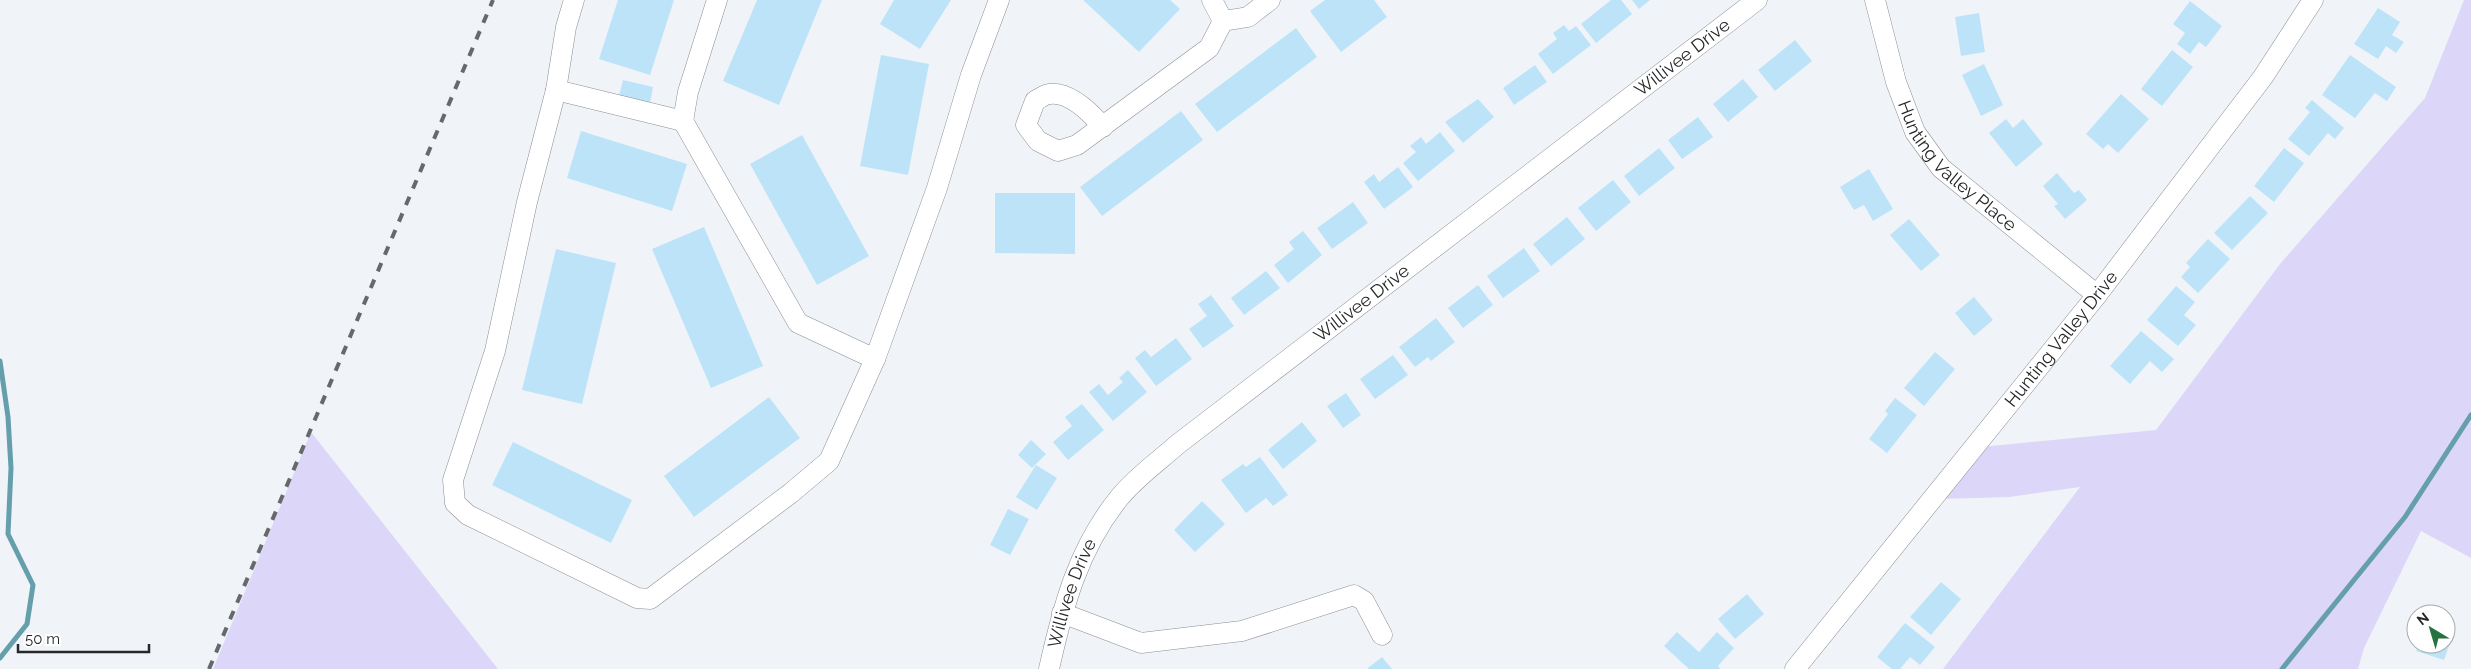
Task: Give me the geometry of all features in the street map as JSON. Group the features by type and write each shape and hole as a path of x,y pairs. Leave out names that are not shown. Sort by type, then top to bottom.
{"street":[{"path":"574,0 566,27 556,90 527,202 494,351 453,480 455,503 468,515 637,598 650,599 791,494 829,461 875,359 936,188 971,76 999,0"},
{"path":"717,0 688,92 683,121 798,323 875,359"},
{"path":"1212,0 1223,22"},
{"path":"1103,127 1208,48 1223,22 1248,17 1270,0"},
{"name":"Willivee Drive","path":"1049,669 1062,613 1077,567 1119,497 1144,473 1178,444 1757,0"},
{"name":"Hunting Valley Place","path":"1876,0 1896,82 1915,132 1941,168 2097,295"},
{"name":"Hunting Valley Drive","path":"1795,669 2097,295 2263,77 2313,0"},
{"path":"556,90 683,121"},
{"path":"1062,613 1141,643 1242,631 1354,594 1364,601 1382,635"}],"shaded area":[{"path":"2464,0 2471,0 2471,558 2421,531 2364,648 2358,669 1943,669 2080,487 2009,497 1939,499 1981,447 2156,430 2280,264 2425,98"},
{"path":"311,432 498,669 213,669"}],"building":[{"path":"618,0 674,0 650,75 599,59"},
{"path":"757,0 822,0 779,105 723,81"},
{"path":"894,0 951,0 920,49 880,24"},
{"path":"1083,0 1170,0 1180,9 1139,52"},
{"path":"1325,0 1374,0 1387,17 1341,52 1310,11"},
{"path":"1611,0 1621,0 1632,14 1596,43 1581,24"},
{"path":"1632,0 1650,0 1639,9"},
{"path":"2190,1 2222,26 2206,47 2199,42 2190,54 2177,44 2185,33 2173,24"},
{"path":"2378,8 2400,22 2392,35 2404,42 2396,53 2386,46 2378,59 2354,44"},
{"path":"1979,13 1985,52 1961,56 1955,17"},
{"path":"1564,25 1569,31 1576,26 1591,45 1553,74 1538,54 1557,39 1553,33"},
{"path":"1296,28 1317,57 1217,132 1195,104"},
{"path":"1795,40 1812,61 1775,91 1758,70"},
{"path":"2172,50 2193,67 2162,106 2141,89"},
{"path":"881,55 929,64 908,175 860,166"},
{"path":"2350,55 2396,87 2387,101 2375,93 2355,118 2322,95"},
{"path":"1984,64 2003,105 1981,116 1962,75"},
{"path":"1535,65 1547,82 1514,105 1503,88"},
{"path":"1743,79 1758,97 1728,122 1713,104"},
{"path":"623,80 653,87 650,103 619,96"},
{"path":"2121,94 2149,119 2118,153 2108,144 2103,149 2086,134"},
{"path":"1478,99 1494,117 1463,143 1445,122"},
{"path":"2312,100 2344,128 2335,139 2328,133 2309,156 2288,139 2310,112 2305,108"},
{"path":"1181,111 1203,140 1102,216 1080,187"},
{"path":"1698,117 1713,137 1682,159 1668,140"},
{"path":"2006,119 2013,128 2023,119 2043,144 2016,167 1989,133"},
{"path":"581,131 687,164 672,211 567,178"},
{"path":"1440,132 1455,151 1418,181 1403,163 1416,152 1410,146 1421,137 1426,144"},
{"path":"802,135 869,256 817,285 750,164"},
{"path":"1659,148 1675,168 1639,196 1624,176"},
{"path":"2284,148 2304,163 2274,202 2254,186"},
{"path":"1398,167 1413,187 1384,209 1364,182 1374,174 1379,182"},
{"path":"1869,169 1893,209 1873,221 1864,205 1854,210 1840,187"},
{"path":"2057,173 2074,193 2079,190 2087,200 2065,219 2054,206 2058,204 2043,186"},
{"path":"1613,180 1631,202 1596,231 1578,208"},
{"path":"995,193 1075,193 1075,254 995,253"},
{"path":"2250,196 2268,213 2232,250 2214,233"},
{"path":"1353,202 1368,223 1332,249 1317,228"},
{"path":"1567,217 1585,239 1551,266 1533,244"},
{"path":"1909,219 1940,255 1921,271 1890,235"},
{"path":"704,227 763,366 711,388 652,249"},
{"path":"1303,231 1322,255 1288,283 1274,265 1294,249 1289,242"},
{"path":"2208,239 2230,259 2198,293 2181,277 2190,267 2186,263"},
{"path":"1524,248 1540,271 1503,298 1487,276"},
{"path":"556,249 616,263 582,404 522,390"},
{"path":"1266,271 1280,288 1244,315 1231,298"},
{"path":"1478,285 1493,305 1463,328 1448,308"},
{"path":"2176,286 2195,302 2184,315 2196,325 2178,346 2147,320"},
{"path":"1211,295 1234,326 1203,348 1189,329 1207,316 1198,304"},
{"path":"1974,297 1993,320 1974,336 1955,313"},
{"path":"1436,318 1455,342 1431,361 1428,357 1415,367 1399,347"},
{"path":"2141,331 2174,359 2162,372 2150,361 2130,384 2110,366"},
{"path":"1176,338 1192,359 1156,386 1135,358 1145,350 1151,357"},
{"path":"1935,352 1955,369 1924,406 1904,388"},
{"path":"1393,355 1408,375 1375,399 1360,379"},
{"path":"1128,370 1147,392 1113,421 1089,392 1099,384 1108,395 1123,382 1119,378"},
{"path":"1346,393 1361,415 1343,428 1327,406"},
{"path":"769,397 800,438 694,517 664,476"},
{"path":"1895,398 1917,415 1887,453 1869,439 1888,414 1885,411"},
{"path":"1082,404 1104,430 1068,460 1053,442 1072,426 1065,417"},
{"path":"1302,422 1317,441 1283,469 1268,450"},
{"path":"1031,440 1046,454 1032,468 1018,455"},
{"path":"513,442 632,500 611,543 492,485"},
{"path":"1260,457 1288,495 1273,506 1266,498 1246,513 1221,480 1243,464 1246,467"},
{"path":"1036,465 1057,478 1037,510 1016,497"},
{"path":"1202,501 1225,524 1195,552 1174,530"},
{"path":"1008,509 1029,519 1010,555 990,545"},
{"path":"1941,582 1961,599 1931,635 1910,617"},
{"path":"1747,594 1764,614 1735,639 1718,619"},
{"path":"1905,623 1935,647 1920,665 1910,657 1900,669 1892,669 1877,657"},
{"path":"1677,632 1699,652 1717,632 1734,648 1718,666 1720,669 1689,669 1664,646"},
{"path":"2425,654 2446,654 2444,660"},
{"path":"1382,657 1392,669 1368,669 1368,668"}],"waterway":[{"path":"0,361 8,417 11,468 8,534 33,585 27,624 0,658"},
{"path":"2282,669 2405,517 2471,415"}],"railway":[{"path":"209,669 493,0"}]}
